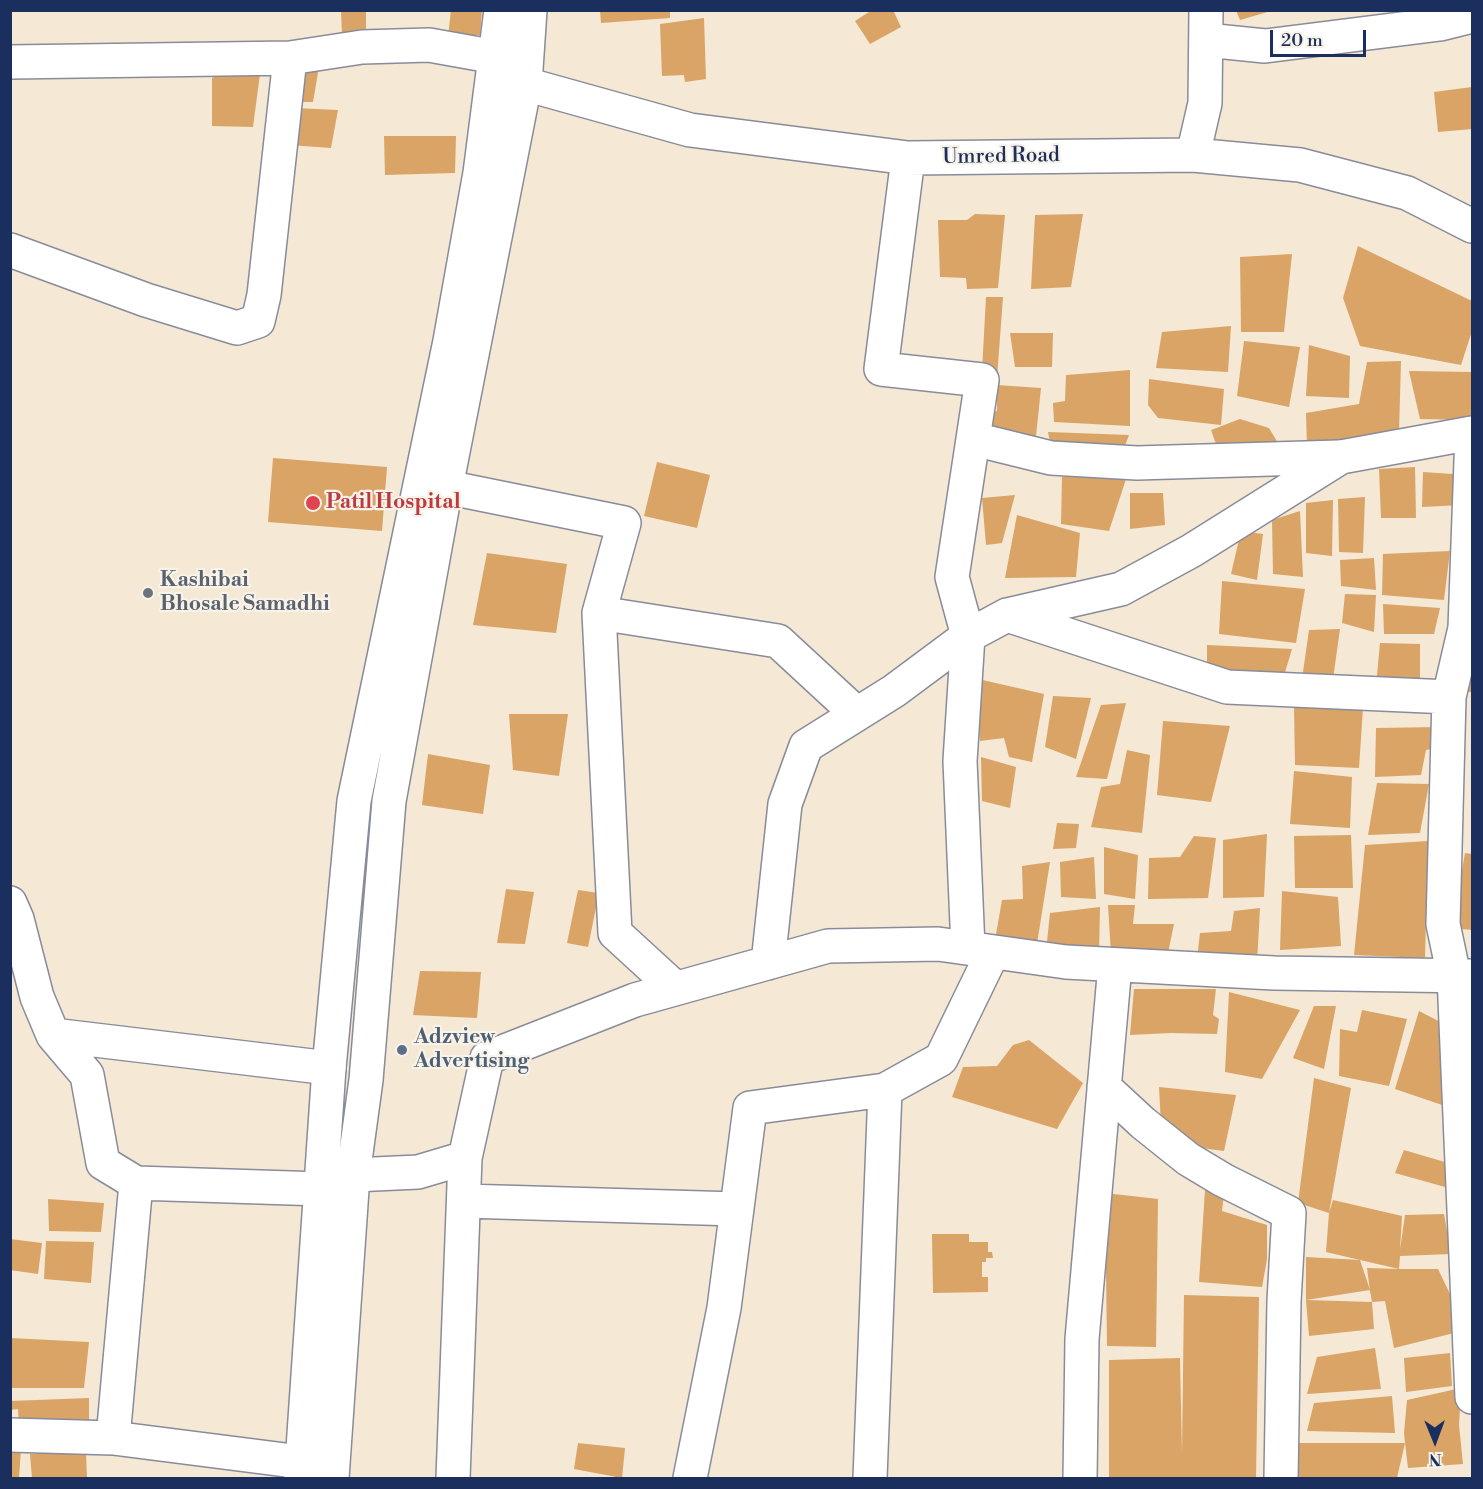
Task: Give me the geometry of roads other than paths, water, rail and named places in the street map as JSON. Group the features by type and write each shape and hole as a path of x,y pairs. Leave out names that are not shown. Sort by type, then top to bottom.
{"street":[{"path":"317,1471 322,1189 329,1068 354,801 450,342 480,173 501,10"},
{"path":"317,1471 366,1080 389,801 446,487 525,84 530,10"},
{"path":"1193,155 1205,103 1206,25 1265,46 1440,24 1473,16"},
{"path":"10,62 290,58 362,47 429,45 496,57 525,84"},
{"path":"10,250 146,300 237,328 258,321 266,272 290,58"},
{"name":"Umred Road","path":"525,84 690,130 908,158 1193,155 1311,168 1407,193 1473,226"},
{"path":"690,1479 724,1308 750,1108 885,1090 942,1059 980,950 960,761 968,636 952,577 982,380 881,369 908,158"},
{"path":"974,439 1051,458 1137,464 1341,457 1472,433 1465,627 1449,697 1443,924 1463,976 1473,1397"},
{"path":"768,963 785,804 806,746 894,691 968,636 1007,615 1120,589 1191,551 1341,457"},
{"path":"446,487 624,523 599,613 615,933 675,988"},
{"path":"599,613 778,641 857,714"},
{"path":"1007,615 1227,687 1449,697"},
{"path":"10,903 17,919 38,997 53,1035 87,1075 104,1163 136,1183 322,1189 353,1175 418,1172 465,1158"},
{"path":"453,1479 465,1158 487,1058 635,1000 828,946 938,944 1066,962 1275,973 1463,976"},
{"path":"1080,1479 1082,1339 1115,964"},
{"path":"53,1035 329,1068"},
{"path":"1104,1087 1143,1123 1188,1159 1289,1214 1284,1301 1281,1479"},
{"path":"870,1479 885,1090"},
{"path":"113,1438 136,1183"},
{"path":"464,1201 737,1209"},
{"path":"10,1435 113,1438 317,1471"}],"place":[{"name":"Patil Hospital","path":"313,503"},
{"name":"Kashibai Bhosale Samadhi","path":"148,593"},
{"name":"Adzview Advertising","path":"402,1050"}]}
